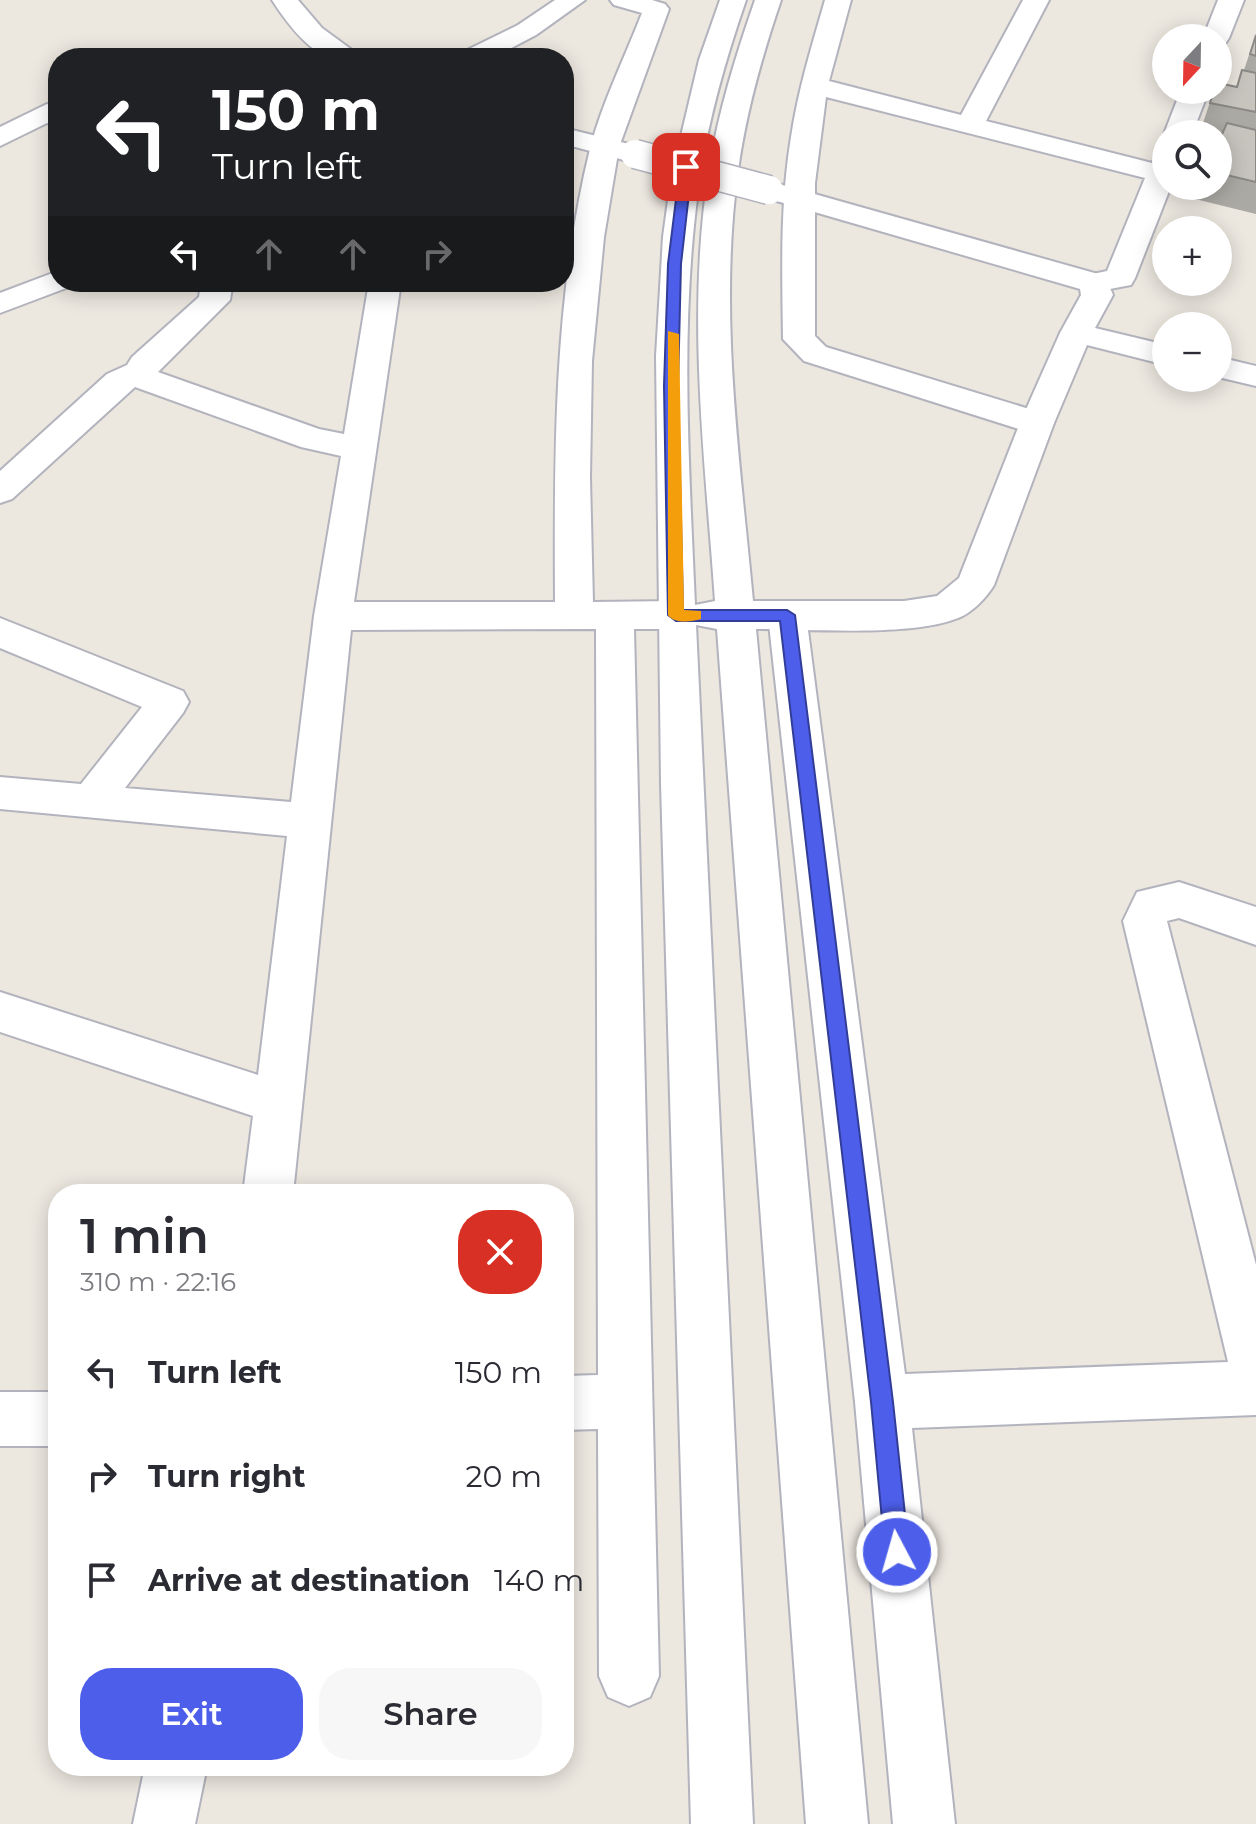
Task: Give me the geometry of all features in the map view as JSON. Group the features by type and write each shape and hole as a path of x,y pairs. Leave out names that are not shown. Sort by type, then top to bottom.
{"street":[{"path":"285,0 293,14 331,48"},
{"path":"492,48 527,30 572,0"},
{"path":"623,0 656,9 620,151 589,237 576,361 572,478 594,616 625,1401 629,1676"},
{"path":"722,1824 720,1663 705,1365 676,615 671,386 674,264 681,192 707,78 733,0"},
{"path":"768,0 749,58 720,194 716,265 716,386 837,1824"},
{"path":"838,0 815,86 802,160 797,281 799,339 815,354 1037,423"},
{"path":"970,124 1036,0"},
{"path":"1222,24 1231,0"},
{"path":"815,86 1152,166"},
{"path":"0,138 48,113"},
{"path":"574,139 769,190 1094,283 1120,278 1152,199"},
{"path":"333,616 904,615 948,608 975,585 1037,423 1076,333 1097,295 1094,283"},
{"path":"0,304 48,284"},
{"path":"0,491 119,381 140,372 144,364 214,300 215,292"},
{"path":"269,1184 333,616 383,292"},
{"path":"1076,333 1152,352"},
{"path":"1232,370 1256,376"},
{"path":"140,372 146,379 313,439 360,448"},
{"path":"787,615 882,1402 924,1824"},
{"path":"0,632 169,702 90,802"},
{"path":"0,793 312,821"},
{"path":"1256,926 1179,900 1153,905 1145,921 1256,1368"},
{"path":"0,1012 278,1103"},
{"path":"882,1402 1256,1388"},
{"path":"574,1403 625,1401"},
{"path":"0,1419 48,1419"},
{"path":"164,1824 174,1776"}],"building":[{"path":"1256,35 1256,56 1250,54"},
{"path":"1242,70 1256,73 1256,112 1215,104 1232,104 1232,86 1237,87"},
{"path":"1232,124 1256,130 1256,182 1232,176"}],"slow traffic":[{"path":"673,334 671,386 676,615 695,615"}],"route":[{"path":"686,167 674,264 671,386 676,615 787,615 882,1402 897,1552"}]}
